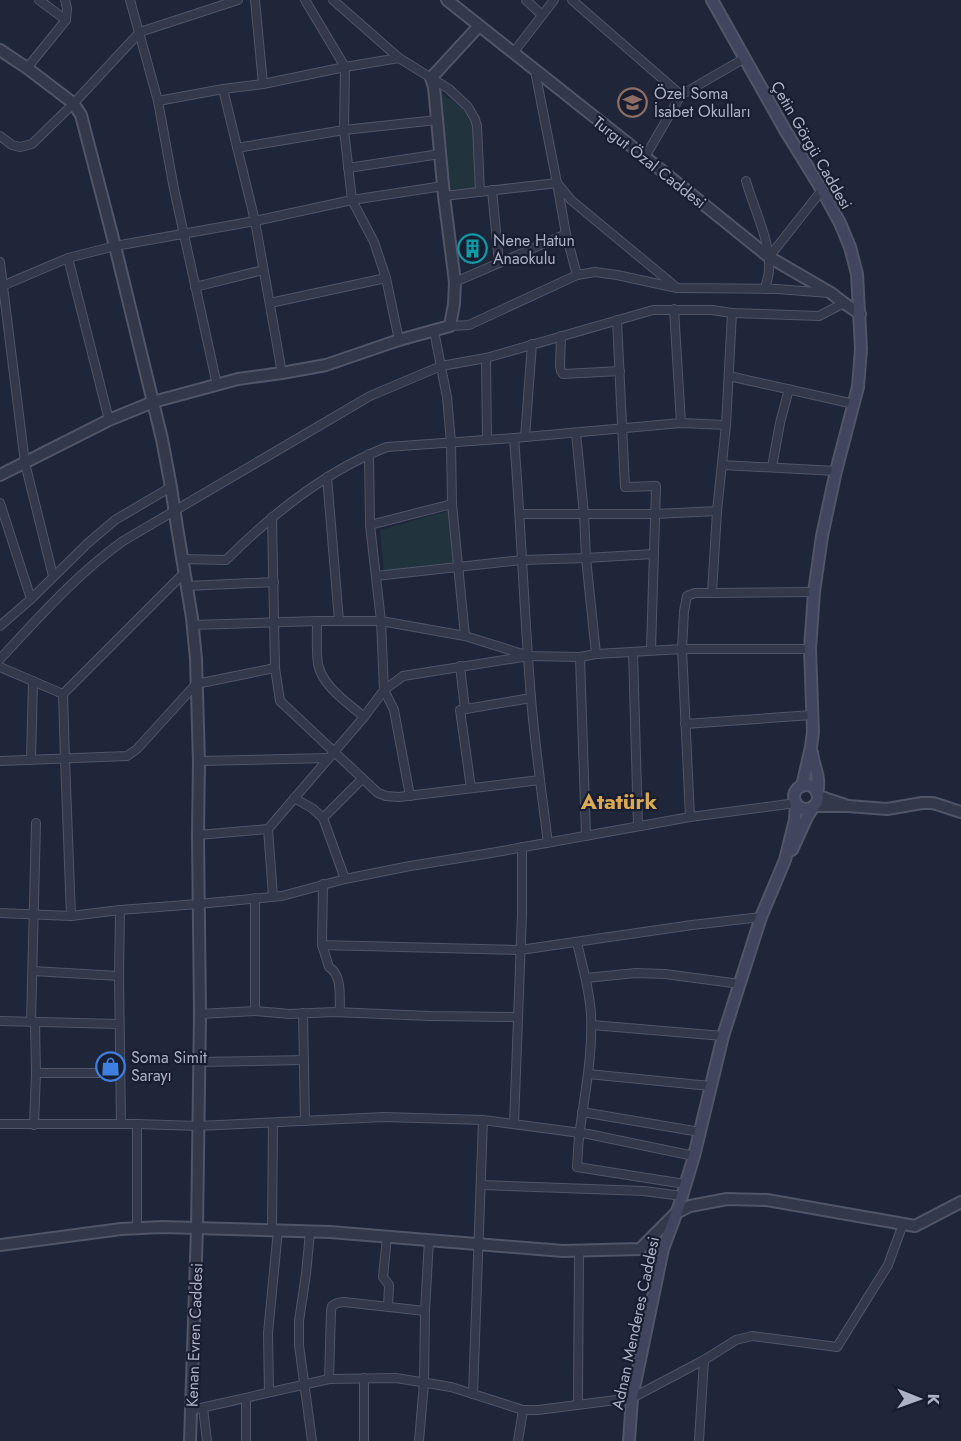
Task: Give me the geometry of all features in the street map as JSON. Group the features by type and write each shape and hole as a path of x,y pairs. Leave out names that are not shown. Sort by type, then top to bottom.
{"main road":[{"name":"Çetin Görgü Caddesi","path":"712,0 840,224 857,274 861,349 858,387 822,536 814,592 810,649 813,732 811,747"},
{"path":"785,860 795,820 796,792 802,786 811,747"},
{"path":"785,860 816,799 820,784 811,747"},
{"path":"796,803 807,809 816,799 816,790 809,786 802,786"},
{"name":"Adnan Menderes Caddesi","path":"629,1441 632,1398 663,1249 694,1156 723,1036 761,917 785,860"}],"street":[{"path":"39,0 66,20"},
{"path":"27,68 66,20 65,0"},
{"path":"130,0 158,101 174,189 217,384"},
{"path":"0,136 12,145 20,147 32,144 74,104 140,32 238,0"},
{"path":"255,0 263,84"},
{"path":"305,0 345,67 344,130 352,200 374,242 386,278 399,340"},
{"path":"333,0 399,58 449,89 468,107 475,119 480,192"},
{"name":"Turgut Özal Caddesi","path":"447,0 769,257 831,293 860,314"},
{"path":"526,0 542,15"},
{"path":"513,53 554,0"},
{"path":"572,0 681,95"},
{"path":"431,78 479,26"},
{"path":"0,50 74,104"},
{"path":"158,101 399,58"},
{"path":"645,157 681,95 745,58"},
{"path":"535,71 566,234 577,275"},
{"path":"431,78 434,87 455,282 450,326"},
{"path":"223,89 255,221 282,374"},
{"name":"Kenan Evren Caddesi","path":"74,104 81,115 153,402 171,487 193,625 196,658 199,761 200,1014 193,1331 197,1409 190,1441"},
{"path":"237,148 344,130 437,120"},
{"path":"348,168 440,154"},
{"path":"746,181 765,236 769,257 769,272 765,289"},
{"path":"2,286 68,258 115,246 255,221 352,200 444,191 480,192 557,183"},
{"path":"557,183 571,200 677,288"},
{"path":"492,190 499,263"},
{"path":"769,257 822,190"},
{"path":"455,282 566,234"},
{"path":"68,258 109,420"},
{"path":"0,262 25,463 53,576"},
{"path":"195,287 263,270"},
{"path":"0,475 109,420 153,402 238,379 282,374 326,365 399,340 450,326 469,325 577,275 595,272 677,288 765,289 831,293"},
{"path":"270,303 386,278"},
{"path":"0,659 49,606 99,558 123,541 370,396 441,366 486,358 653,310 712,310 732,313 819,316 844,303"},
{"path":"674,309 681,423"},
{"path":"712,593 717,511 726,425 732,313"},
{"path":"617,320 625,487 656,486 651,650"},
{"path":"434,331 447,396 451,442 452,504 465,636"},
{"path":"561,336 560,366 563,374 620,371"},
{"path":"525,437 532,344"},
{"path":"486,358 487,439"},
{"path":"729,376 854,404"},
{"path":"772,467 789,389"},
{"path":"182,559 226,560 257,529 311,488 369,454 387,447 681,423 726,425"},
{"path":"576,433 596,654"},
{"path":"514,438 531,698 548,843"},
{"path":"369,454 370,525 381,621 384,690 394,710 410,796"},
{"path":"722,465 836,471"},
{"path":"327,477 339,621"},
{"path":"0,626 115,520 171,487"},
{"path":"0,503 31,599"},
{"path":"370,525 452,504"},
{"path":"520,514 656,514 717,511"},
{"path":"272,517 275,668 280,701 331,755 378,794 399,797 540,780"},
{"path":"376,576 522,561 653,554"},
{"path":"71,916 63,694 184,573"},
{"path":"187,586 274,582"},
{"path":"690,817 682,649 687,596 694,593 814,592"},
{"path":"317,621 318,664 324,678 364,717"},
{"path":"193,625 381,621 465,636 529,656"},
{"path":"273,896 268,829 364,717 384,690 403,676 529,656 580,657 682,649 810,649"},
{"path":"633,652 638,826"},
{"path":"580,657 586,836"},
{"path":"460,666 465,709"},
{"path":"0,668 63,694"},
{"path":"0,761 127,756 137,749 196,684 275,668"},
{"path":"30,760 33,681"},
{"path":"471,788 460,710 531,698"},
{"path":"685,724 812,716"},
{"path":"199,761 331,755"},
{"path":"323,818 362,779"},
{"path":"294,798 312,808 323,818 345,879"},
{"path":"816,799 848,806 879,809 933,803 961,813"},
{"path":"0,913 71,916 282,896 345,879 690,817 796,803"},
{"path":"33,1125 36,1073 33,971 36,823"},
{"path":"198,835 268,829"},
{"path":"514,1124 522,914 522,847"},
{"path":"323,884 322,945 329,967 338,977 340,1012"},
{"path":"255,898 255,1011"},
{"path":"120,910 121,1124"},
{"path":"322,945 520,950 761,917"},
{"path":"577,942 586,978 592,1025 577,1167 685,1185"},
{"path":"33,971 119,976"},
{"path":"586,978 636,973 665,974 740,984"},
{"path":"200,1014 255,1011 518,1017"},
{"path":"303,1013 305,1121"},
{"path":"0,1021 119,1024"},
{"path":"592,1025 723,1036"},
{"path":"199,1062 304,1060"},
{"path":"36,1073 120,1073"},
{"path":"588,1074 710,1086"},
{"path":"582,1112 700,1132"},
{"path":"0,1125 198,1126 384,1117 483,1120 579,1133 694,1156"},
{"path":"473,1395 483,1120"},
{"path":"269,1392 268,1333 275,1230 273,1123"},
{"path":"137,1124 137,1228"},
{"path":"481,1185 644,1191 682,1196"},
{"path":"0,1245 121,1229 162,1227 387,1236 563,1251 640,1249 676,1213 690,1206 727,1199 767,1200 915,1226 961,1202"},
{"path":"207,1441 197,1409 329,1379 396,1378 451,1387 523,1410 538,1410 632,1398 704,1360 736,1340 752,1336 837,1347 888,1265 903,1224"},
{"path":"310,1232 298,1345 312,1441"},
{"path":"387,1236 383,1277 389,1285 388,1307"},
{"path":"419,1441 424,1383 429,1240"},
{"path":"578,1405 579,1251"},
{"path":"329,1379 332,1306 344,1302 425,1311"},
{"path":"699,1441 704,1360"},
{"path":"364,1378 364,1441"},
{"path":"246,1398 246,1441"},
{"path":"518,1441 523,1410"}],"shaded area":[{"path":"437,90 463,110 473,125 475,188 446,190"},
{"path":"448,511 453,563 384,573 380,530"}],"place":[{"name":"Özel Soma İsabet Okulları","path":"633,102"},
{"name":"Nene Hatun Anaokulu","path":"472,249"},
{"name":"Soma Simit Sarayı","path":"110,1066"}],"district":[{"name":"Atatürk","path":"619,801"}]}
